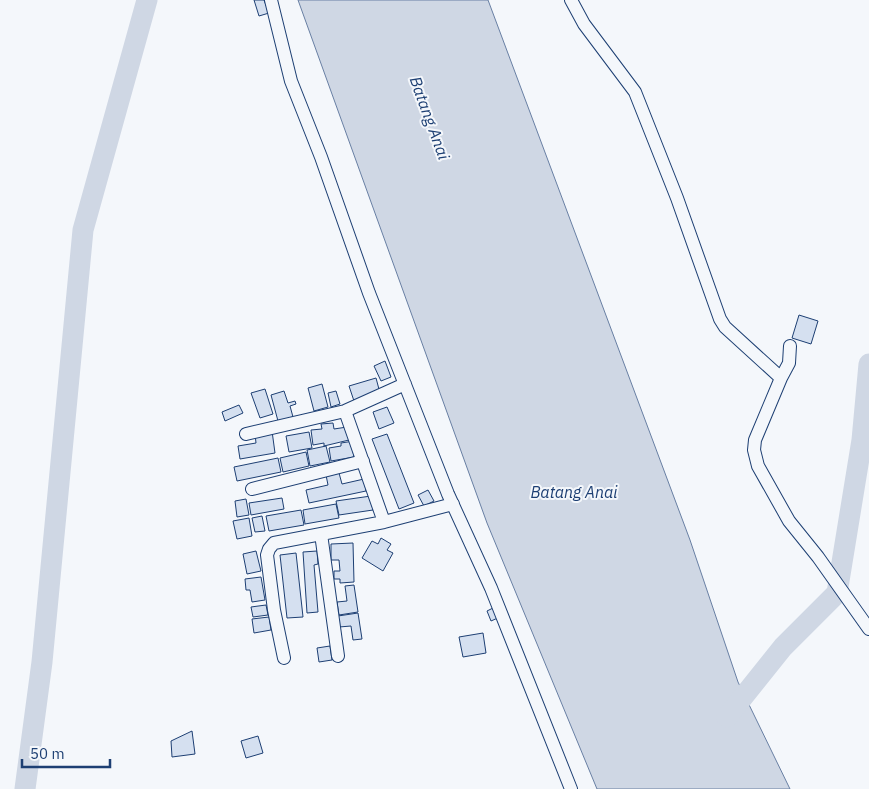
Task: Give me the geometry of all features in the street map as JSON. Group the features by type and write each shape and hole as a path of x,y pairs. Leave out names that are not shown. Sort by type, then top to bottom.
{"street":[{"path":"271,0 291,81 321,157 369,293 453,504 491,588 571,789"},
{"path":"572,0 584,24 635,92 677,198 720,319 725,327 781,378"},
{"path":"790,346 789,363 758,431 754,450 755,459 789,521 818,557 869,629"},
{"path":"246,434 345,411 405,384"},
{"path":"345,411 384,522"},
{"path":"252,489 363,461"},
{"path":"284,658 274,610 267,555 274,543 384,522 453,504"},
{"path":"321,534 338,656"}],"water":[{"name":"Batang Anai","path":"298,0 488,0 690,540 738,682 790,789 597,789 487,523"}],"building":[{"path":"254,0 264,0 269,13 259,16"},
{"path":"799,315 818,321 811,344 792,338"},
{"path":"385,361 391,377 381,381 374,366"},
{"path":"376,378 380,393 354,401 349,386"},
{"path":"322,384 328,407 314,411 308,388"},
{"path":"265,389 273,414 260,418 251,393"},
{"path":"284,391 288,403 295,401 296,404 290,406 293,417 278,421 271,395"},
{"path":"336,391 340,404 331,407 328,393"},
{"path":"239,405 243,413 225,421 222,412"},
{"path":"387,407 394,423 379,429 373,412"},
{"path":"333,423 334,429 347,427 349,440 324,446 324,443 313,445 311,430 322,429 321,424"},
{"path":"272,431 275,453 240,459 238,446 256,443 255,434"},
{"path":"309,432 312,448 289,452 286,436"},
{"path":"387,434 414,503 399,509 372,439"},
{"path":"354,441 352,446 354,457 331,461 329,448 341,446 341,443"},
{"path":"326,446 330,462 310,466 307,450"},
{"path":"306,452 309,466 283,472 280,458"},
{"path":"278,458 281,472 237,481 234,467"},
{"path":"339,473 342,484 364,479 366,491 309,503 306,490 328,485 326,475"},
{"path":"428,490 434,501 424,506 418,495"},
{"path":"371,496 373,510 339,515 336,501"},
{"path":"282,498 284,509 251,515 249,503"},
{"path":"246,499 249,515 237,517 235,501"},
{"path":"336,504 339,518 305,524 303,510"},
{"path":"301,510 304,525 269,531 266,516"},
{"path":"262,516 265,531 255,532 252,518"},
{"path":"249,518 252,536 237,539 233,521"},
{"path":"381,538 391,544 387,550 393,553 383,571 362,558 372,541 378,544"},
{"path":"353,543 354,582 340,583 340,579 334,579 334,571 340,571 339,560 331,560 331,544"},
{"path":"256,551 261,571 247,574 243,554"},
{"path":"317,551 318,564 314,565 318,612 307,613 303,552"},
{"path":"296,553 303,617 287,618 280,555"},
{"path":"261,577 265,600 252,602 250,590 246,590 245,579"},
{"path":"354,585 358,612 339,615 337,602 347,601 345,586"},
{"path":"266,605 268,615 253,617 251,607"},
{"path":"495,607 500,617 491,621 487,611"},
{"path":"358,613 362,639 353,640 351,626 339,627 338,616"},
{"path":"269,617 271,630 254,633 252,619"},
{"path":"483,633 486,653 463,657 459,637"},
{"path":"330,646 332,660 319,662 317,648"},
{"path":"192,731 195,754 172,757 171,741"},
{"path":"258,736 263,753 246,758 241,741"}],"waterway":[{"path":"25,789 42,662 83,230 147,0"},
{"path":"727,717 783,647 837,593 862,440 869,364"}]}
